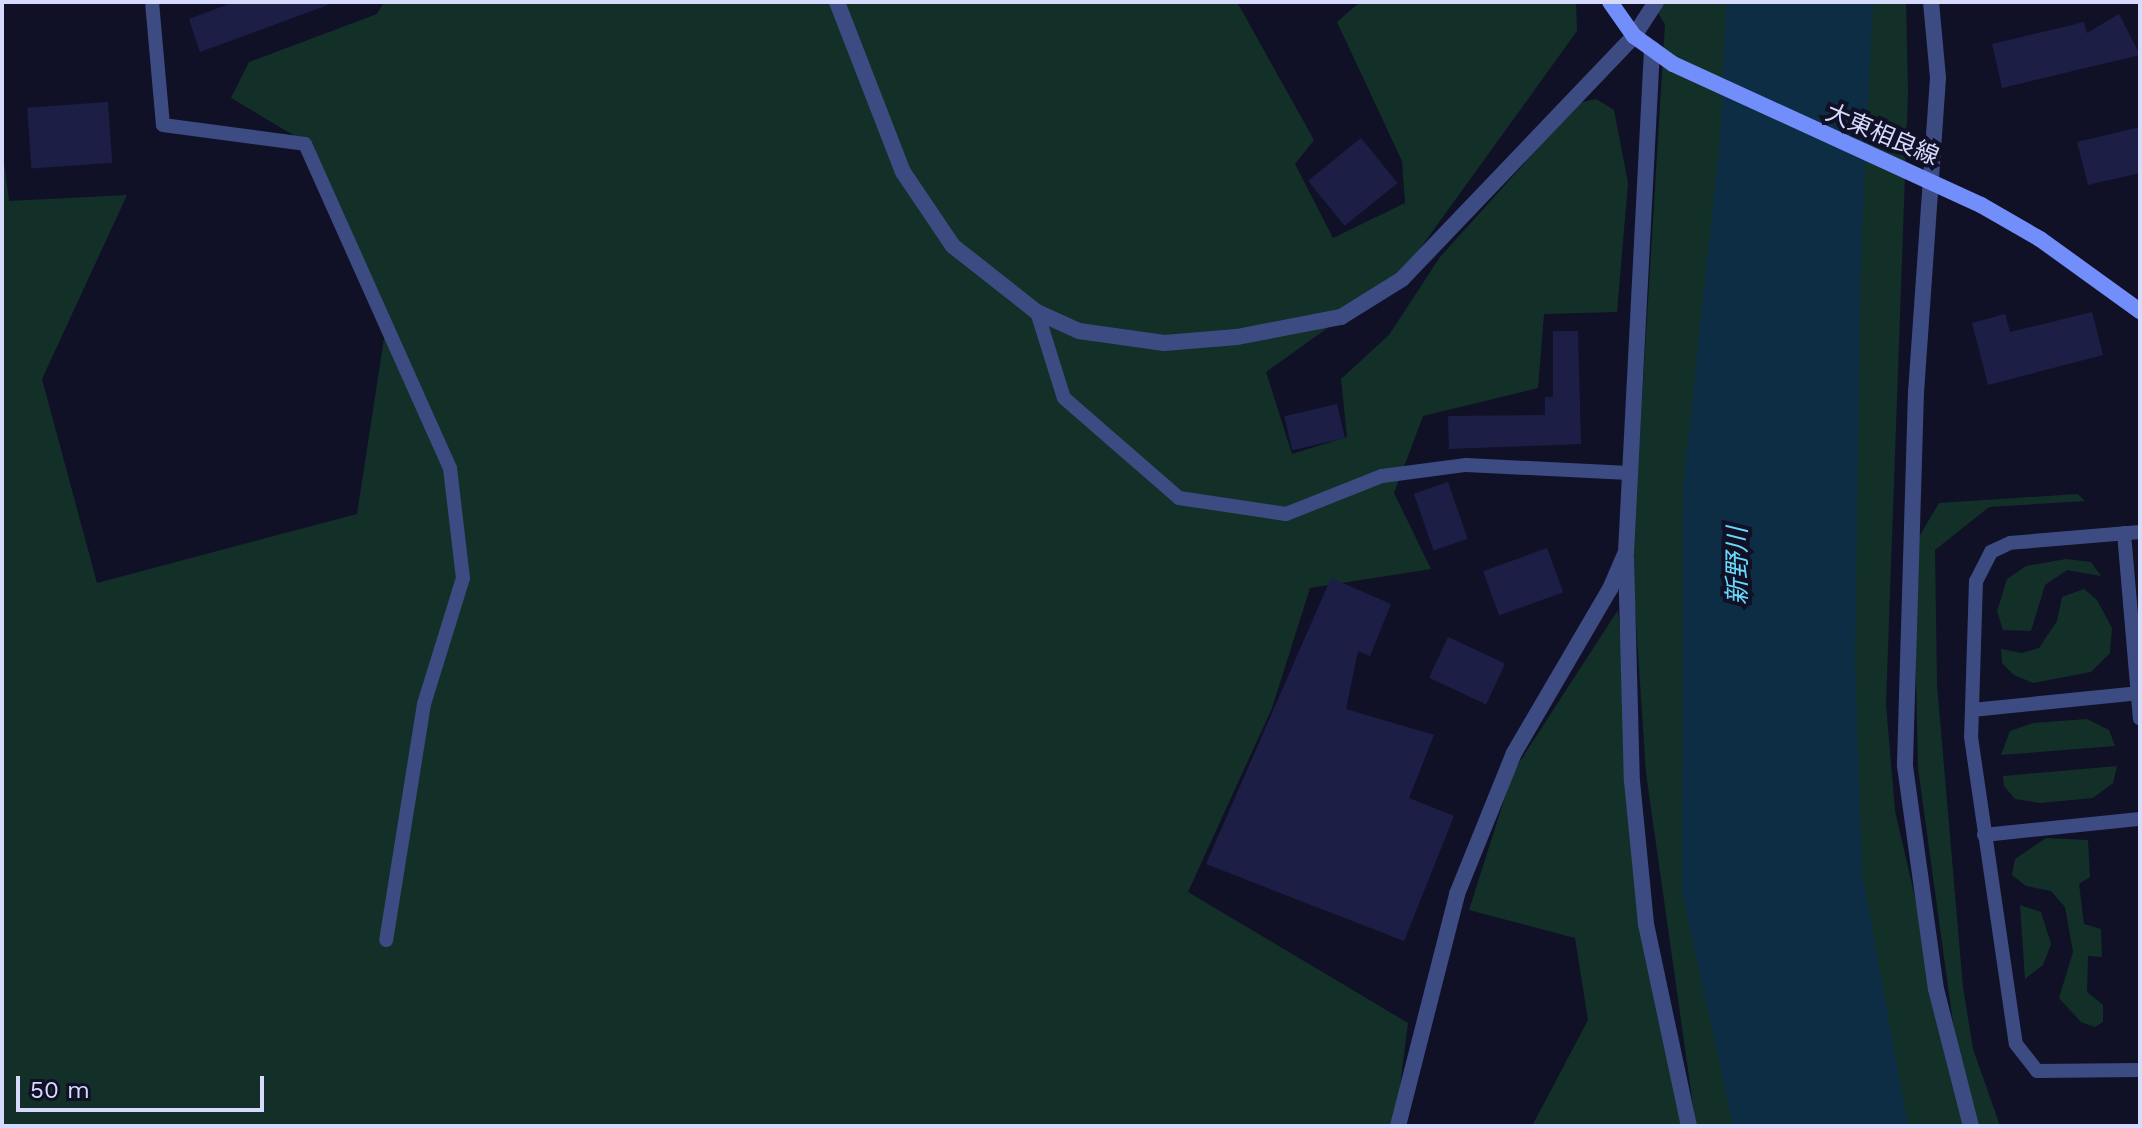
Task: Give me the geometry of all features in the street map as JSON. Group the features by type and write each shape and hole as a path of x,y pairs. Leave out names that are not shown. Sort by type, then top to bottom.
{"main road":[{"name":"大東相良線","path":"1610,2 1634,36 1673,64 1802,127 1924,177 2040,239 2140,311"}],"street":[{"path":"837,2 903,172 953,246 1037,312 1079,331 1164,343 1237,337 1341,317 1402,279 1634,36 1656,2"},
{"path":"1931,2 1938,78 1924,177 1906,605 1905,766 1936,989 1971,1126"},
{"path":"1652,49 1626,552 1632,781 1646,924 1689,1126"},
{"path":"1398,1126 1457,894 1514,753 1610,589 1626,552"}],"lane":[{"path":"152,2 163,125 305,144 450,468 463,578 424,704 386,940"},
{"path":"1037,312 1064,398 1179,498 1286,514 1382,476 1466,465 1629,473"},
{"path":"2140,532 2010,543 1991,552 1976,581 1972,710 1984,835 2016,1044 2037,1071 2121,1074 2140,1070"},
{"path":"2124,533 2140,718"},
{"path":"1972,710 2139,693"},
{"path":"1984,835 2140,819"}],"green space":[{"path":"384,2 1237,2 1314,140 1295,164 1333,238 1405,203 1402,161 1337,22 1360,2 1576,2 1577,31 1401,275 1266,372 1292,454 1347,437 1341,379 1389,335 1440,257 1579,103 1596,99 1614,110 1628,183 1617,312 1544,314 1538,388 1423,416 1394,493 1431,569 1310,588 1272,708 1188,892 1408,1023 1395,1126 2,1126 2,146 9,201 127,195 42,379 97,583 357,514 387,319 310,145 231,98 249,62 377,14"},
{"path":"1651,2 1906,2 1908,92 1886,704 1895,811 1968,1126 1696,1126 1646,773 1632,563 1665,24"},
{"path":"2078,494 2085,501 1989,507 1935,550 1937,685 1963,987 1973,1049 2000,1126 1977,1126 1959,1066 1918,768 1913,547 1939,503"},
{"path":"2066,559 2091,562 2101,576 2067,570 2045,585 2031,631 2003,630 1997,611 2007,579 2026,566"},
{"path":"2084,589 2097,600 2112,628 2110,653 2091,672 2033,683 2014,675 2002,663 2001,649 2022,653 2039,648 2057,621 2062,597"},
{"path":"1618,610 1644,901 1690,1126 1532,1126 1588,1020 1575,938 1469,910 1513,772"},
{"path":"2087,719 2109,730 2115,746 2001,755 2010,731 2033,723"},
{"path":"2117,766 2113,783 2093,798 2040,803 2015,799 2004,786 2003,776"},
{"path":"2046,838 2088,840 2090,877 2079,884 2084,924 2101,929 2102,957 2088,956 2087,992 2103,1005 2103,1022 2095,1027 2081,1022 2059,998 2073,952 2065,907 2051,891 2026,886 2012,875 2015,859"},
{"path":"2020,905 2041,912 2051,944 2043,965 2025,979"}],"water":[{"name":"新野川","path":"1726,2 1873,2 1861,255 1855,658 1862,872 1908,1126 1733,1126 1682,891 1683,487 1720,140"}],"building":[{"path":"234,2 327,2 328,5 200,52 189,19"},
{"path":"2119,14 2140,55 2002,88 1992,44 2084,22 2087,33"},
{"path":"108,102 112,163 31,169 27,108"},
{"path":"2140,127 2140,173 2088,185 2077,142"},
{"path":"1361,138 1398,183 1345,226 1308,181"},
{"path":"2092,312 2103,355 1988,385 1972,323 2005,314 2010,332"},
{"path":"1553,331 1578,331 1581,444 1449,449 1448,416 1545,415 1545,397 1553,397"},
{"path":"1337,404 1345,438 1292,450 1284,416"},
{"path":"1448,482 1468,539 1433,550 1414,494"},
{"path":"1547,548 1563,592 1499,615 1483,571"},
{"path":"1331,578 1391,604 1370,656 1358,651 1346,709 1434,735 1409,798 1454,816 1404,941 1206,864"},
{"path":"1448,637 1505,664 1486,704 1429,678"}]}
